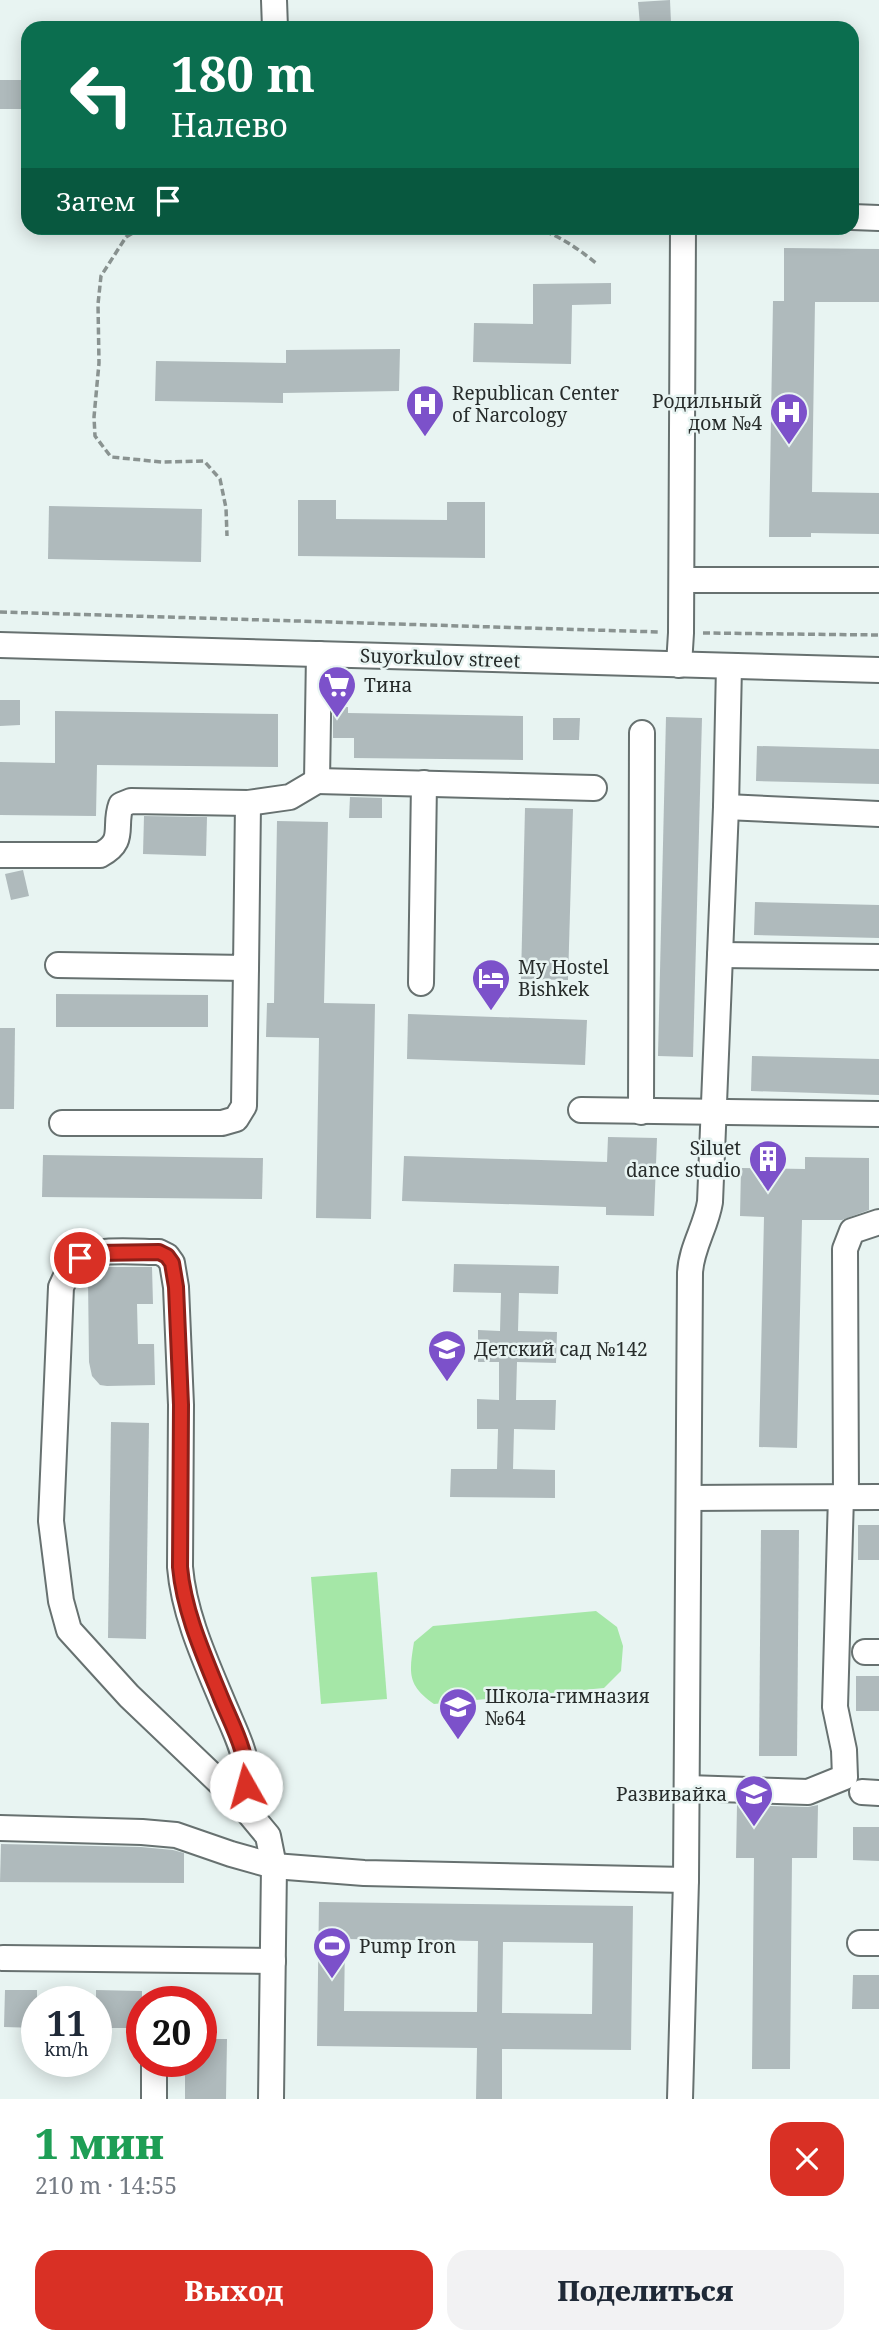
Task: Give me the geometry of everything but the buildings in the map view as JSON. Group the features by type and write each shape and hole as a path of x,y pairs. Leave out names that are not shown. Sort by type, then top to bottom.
{"street":[{"path":"274,0 275,21"},
{"path":"859,217 879,218"},
{"path":"679,665 682,580 683,235"},
{"path":"682,580 879,580"},
{"name":"Suyorkulov street","path":"0,645 879,670"},
{"path":"317,781 319,654"},
{"path":"680,2099 686,1880 690,1259 707,1217 715,1113 729,666"},
{"path":"641,1112 642,733"},
{"path":"0,855 100,855 113,848 118,836 118,814 121,805 131,802 248,803 290,797 317,781 594,788"},
{"path":"421,983 424,783"},
{"path":"62,1123 222,1123 236,1119 244,1106 248,803"},
{"path":"726,807 879,814"},
{"path":"720,955 879,957"},
{"path":"58,965 246,968"},
{"path":"581,1110 879,1114"},
{"path":"687,1788 808,1792 845,1777 844,1750 835,1707 844,1496 845,1249 852,1231 879,1222"},
{"path":"240,1801 247,1778 242,1749 209,1669 182,1592 181,1405 176,1287 172,1263 167,1256 159,1252 97,1253 80,1258 73,1264 61,1287 51,1521 61,1601 69,1630 129,1696 240,1801 268,1836 274,1866 271,2099"},
{"path":"689,1498 879,1497"},
{"path":"0,1828 176,1835 274,1866 364,1873 686,1880"},
{"path":"2,1958 273,1962"},
{"path":"154,2077 154,2099"}],"path":[{"path":"129,235 101,276 98,304 99,363 93,417 95,436 111,457 162,462 204,461 220,479 226,508 227,536"},
{"path":"555,235 574,245 596,263"},
{"path":"0,612 681,633 879,635"}],"green space":[{"path":"377,1572 387,1699 321,1704 311,1577"},
{"path":"596,1611 617,1627 623,1646 621,1671 604,1688 434,1704 414,1684 411,1662 414,1642 433,1626"}],"place":[{"name":"Republican Center of Narcology","path":"425,438"},
{"name":"Родильный дом №4","path":"789,446"},
{"name":"Тина","path":"337,719"},
{"name":"My Hostel Bishkek","path":"491,1012"},
{"name":"Siluet dance studio","path":"768,1193"},
{"name":"Детский сад №142","path":"447,1383"},
{"name":"Школа-гимназия №64","path":"458,1741"},
{"name":"Развивайка","path":"754,1828"},
{"name":"Pump Iron","path":"332,1980"}],"route":[{"path":"80,1258 97,1253 159,1252 167,1256 172,1263 176,1287 181,1405 182,1592 209,1669 242,1749 247,1770 246,1786"}]}
